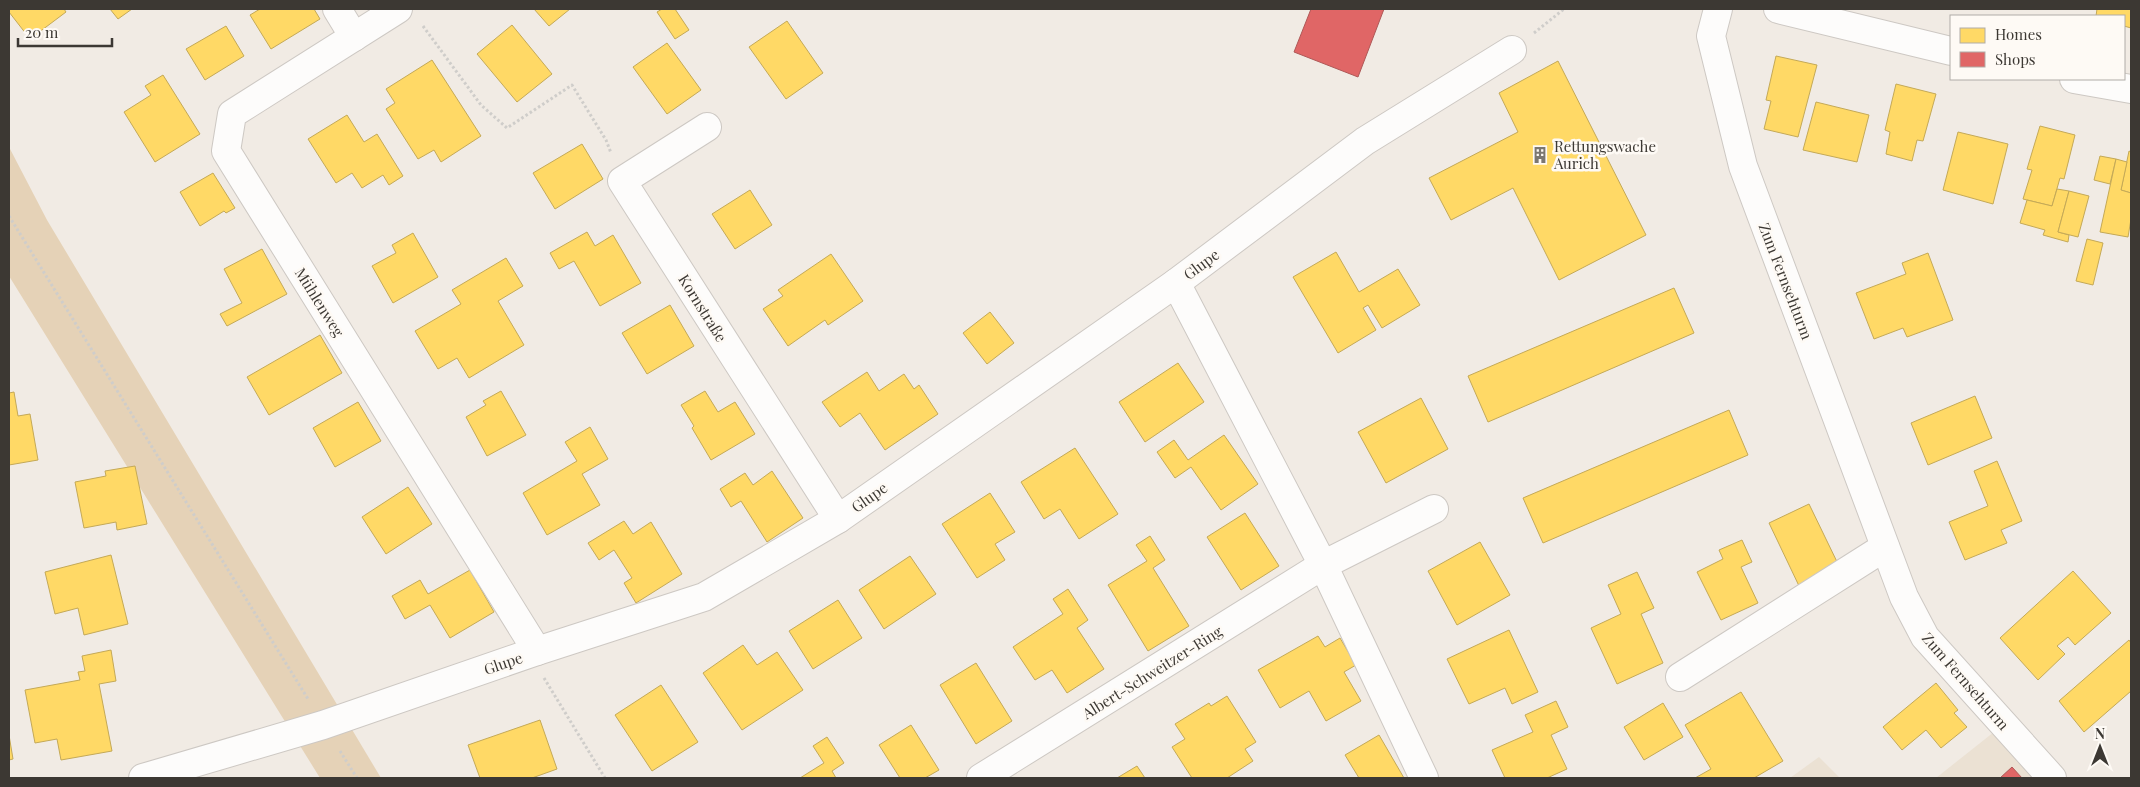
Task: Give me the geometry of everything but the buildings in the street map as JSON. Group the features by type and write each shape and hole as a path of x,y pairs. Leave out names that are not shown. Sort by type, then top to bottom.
{"street":[{"path":"337,9 354,37"},
{"name":"Mühlenweg","path":"398,9 232,114 226,151 537,651"},
{"name":"Zum Fernsehturm","path":"1718,9 1711,36 1743,166 1904,597 1925,637 2052,778"},
{"path":"1778,9 1950,51"},
{"name":"Glupe","path":"143,778 324,725 537,651 704,597 838,519 1176,283 1365,141 1512,50"},
{"path":"2080,80 2131,89"},
{"path":"622,181 707,127"},
{"name":"Kornstraße","path":"622,181 838,519"},
{"path":"1176,283 1324,565 1424,778"},
{"name":"Albert-Schweitzer-Ring","path":"980,778 1324,565 1434,509"},
{"path":"1680,677 1886,547"}],"path":[{"path":"1512,50 1564,9"},
{"path":"423,25 482,106 507,128 572,85 606,140 622,181"},
{"path":"9,216 356,778"},
{"path":"537,651 543,677 605,778"}],"shaded area":[{"path":"9,147 47,220 381,778 320,778 9,276"},
{"path":"1994,732 2034,778 1936,778"},
{"path":"1819,757 1840,778 1790,778"}],"place":[{"name":"Rettungswache Aurich","path":"1540,155"}]}
